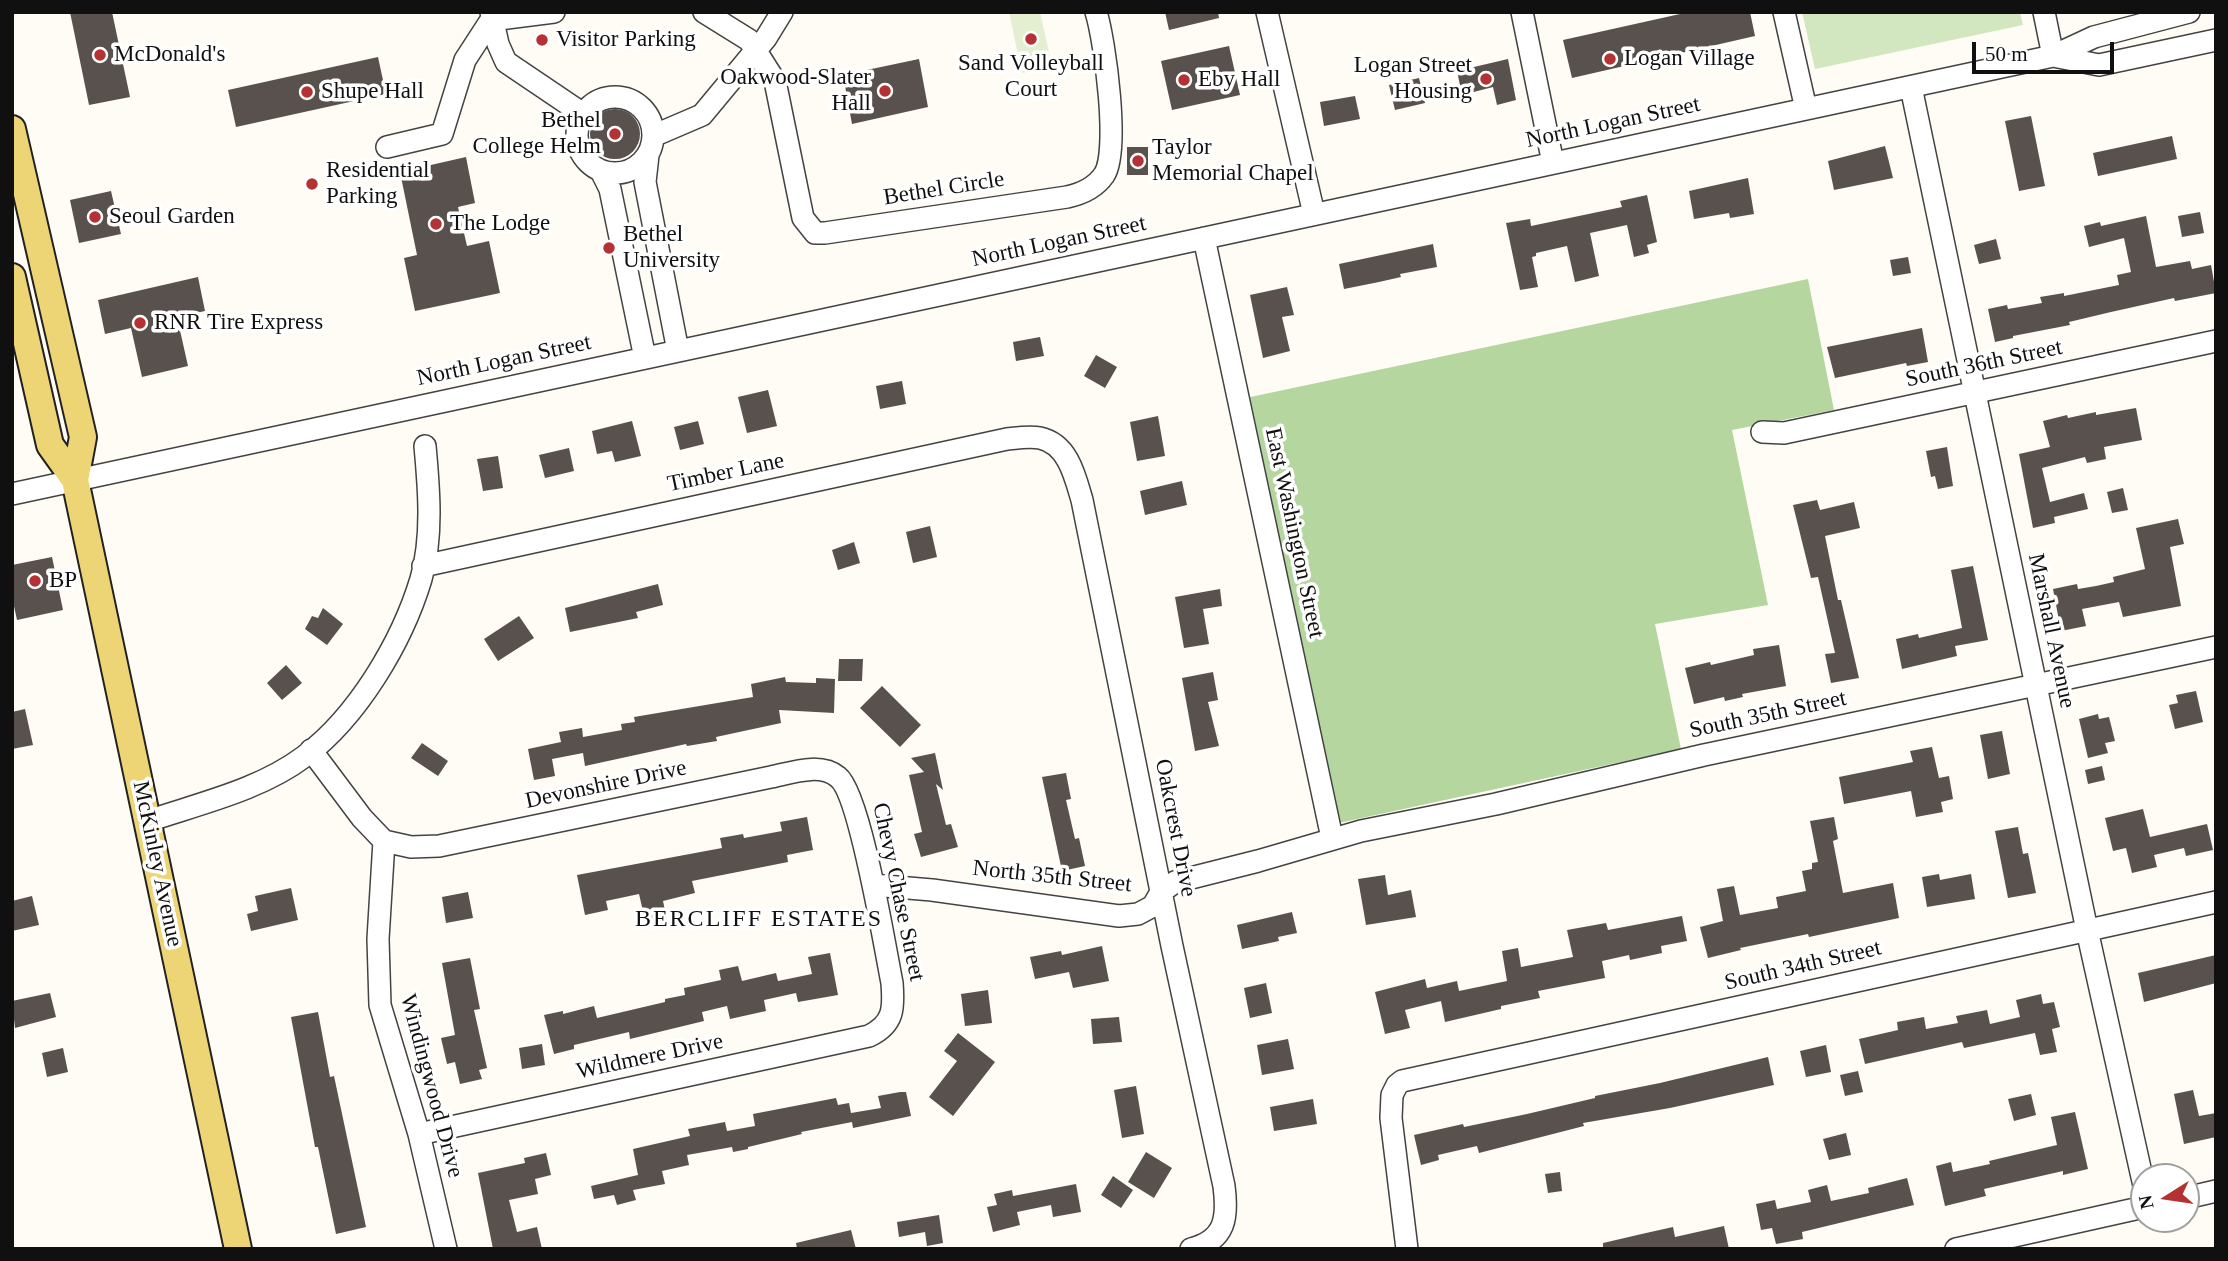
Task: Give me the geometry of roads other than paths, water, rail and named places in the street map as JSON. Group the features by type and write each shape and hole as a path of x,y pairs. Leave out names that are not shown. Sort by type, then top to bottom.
{"main road":[{"path":"12,129 83,438 75,480"},
{"path":"12,277 50,445 75,480"},
{"name":"McKinley Avenue","path":"75,480 238,1249"}],"street":[{"path":"491,16 554,12"},
{"name":"Bethel Circle","path":"704,12 749,40 775,81 803,218 815,233 1067,197 1081,194 1096,183 1109,165 1110,149 1110,90 1096,12"},
{"path":"678,351 645,181 651,146 652,125 647,114 630,100 607,97 589,106 583,114 576,135 578,147 591,166 616,174 631,170 651,146 702,115 766,38 782,12"},
{"path":"1267,12 1314,215"},
{"path":"1522,12 1553,163"},
{"path":"1784,12 1806,109"},
{"path":"2044,12 2053,56"},
{"name":"North Logan Street","path":"12,494 2053,56 2094,37 2189,12"},
{"path":"387,147 442,134 465,60 474,49 491,16"},
{"path":"491,16 506,62"},
{"name":"North Logan Street","path":"2053,56 2099,65 2216,40"},
{"path":"474,49 506,62 583,114"},
{"name":"Marshall Avenue","path":"1910,87 2087,930 2139,1163"},
{"path":"601,171 610,189 645,358"},
{"name":"East Washington Street","path":"1204,238 1332,838"},
{"name":"South 36th Street","path":"1762,432 1784,433 2216,341"},
{"name":"Timber Lane","path":"423,566 961,448 1007,439 1041,438"},
{"name":"Oakcrest Drive","path":"1041,438 1058,447 1073,468 1082,499 1161,892 1224,1186 1227,1208 1224,1225 1205,1245 1191,1249"},
{"path":"148,821 234,793 272,775 311,750 337,727 382,666 421,578 428,537 425,446"},
{"name":"South 35th Street","path":"1332,838 1496,804 1704,755 2216,647"},
{"path":"311,750 362,818 384,842"},
{"name":"Devonshire Drive","path":"384,842 411,848 439,846 807,769 823,769 838,776"},
{"name":"Chevy Chase Street","path":"838,776 849,790 852,799 873,885 894,999 888,1022"},
{"name":"North 35th Street","path":"873,885 932,890 1119,916 1138,914 1153,906 1161,892 1175,882 1258,861 1332,838"},
{"name":"Windingwood Drive","path":"384,842 377,939 380,1005 419,1134 446,1249"},
{"name":"South 34th Street","path":"1407,1249 1391,1118 1392,1095 1402,1081 2216,902"},
{"name":"Wildmere Drive","path":"419,1134 845,1043 881,1030 888,1022"},
{"path":"1956,1249 2130,1210"}],"place":[{"name":"Sand Volleyball Court","path":"1031,39"},
{"name":"Visitor Parking","path":"542,40"},
{"name":"McDonald's","path":"100,55"},
{"name":"Logan Village","path":"1610,59"},
{"name":"Logan Street Housing","path":"1486,79"},
{"name":"Eby Hall","path":"1184,80"},
{"name":"Oakwood-Slater Hall","path":"885,91"},
{"name":"Shupe Hall","path":"307,92"},
{"name":"Bethel College Helm","path":"615,134"},
{"name":"Taylor Memorial Chapel","path":"1138,161"},
{"name":"Residential Parking","path":"312,184"},
{"name":"Seoul Garden","path":"95,217"},
{"name":"The Lodge","path":"436,224"},
{"name":"Bethel University","path":"609,248"},
{"name":"RNR Tire Express","path":"140,323"},
{"name":"BP","path":"35,581"}],"district":[{"name":"BERCLIFF ESTATES","path":"759,920"}]}
